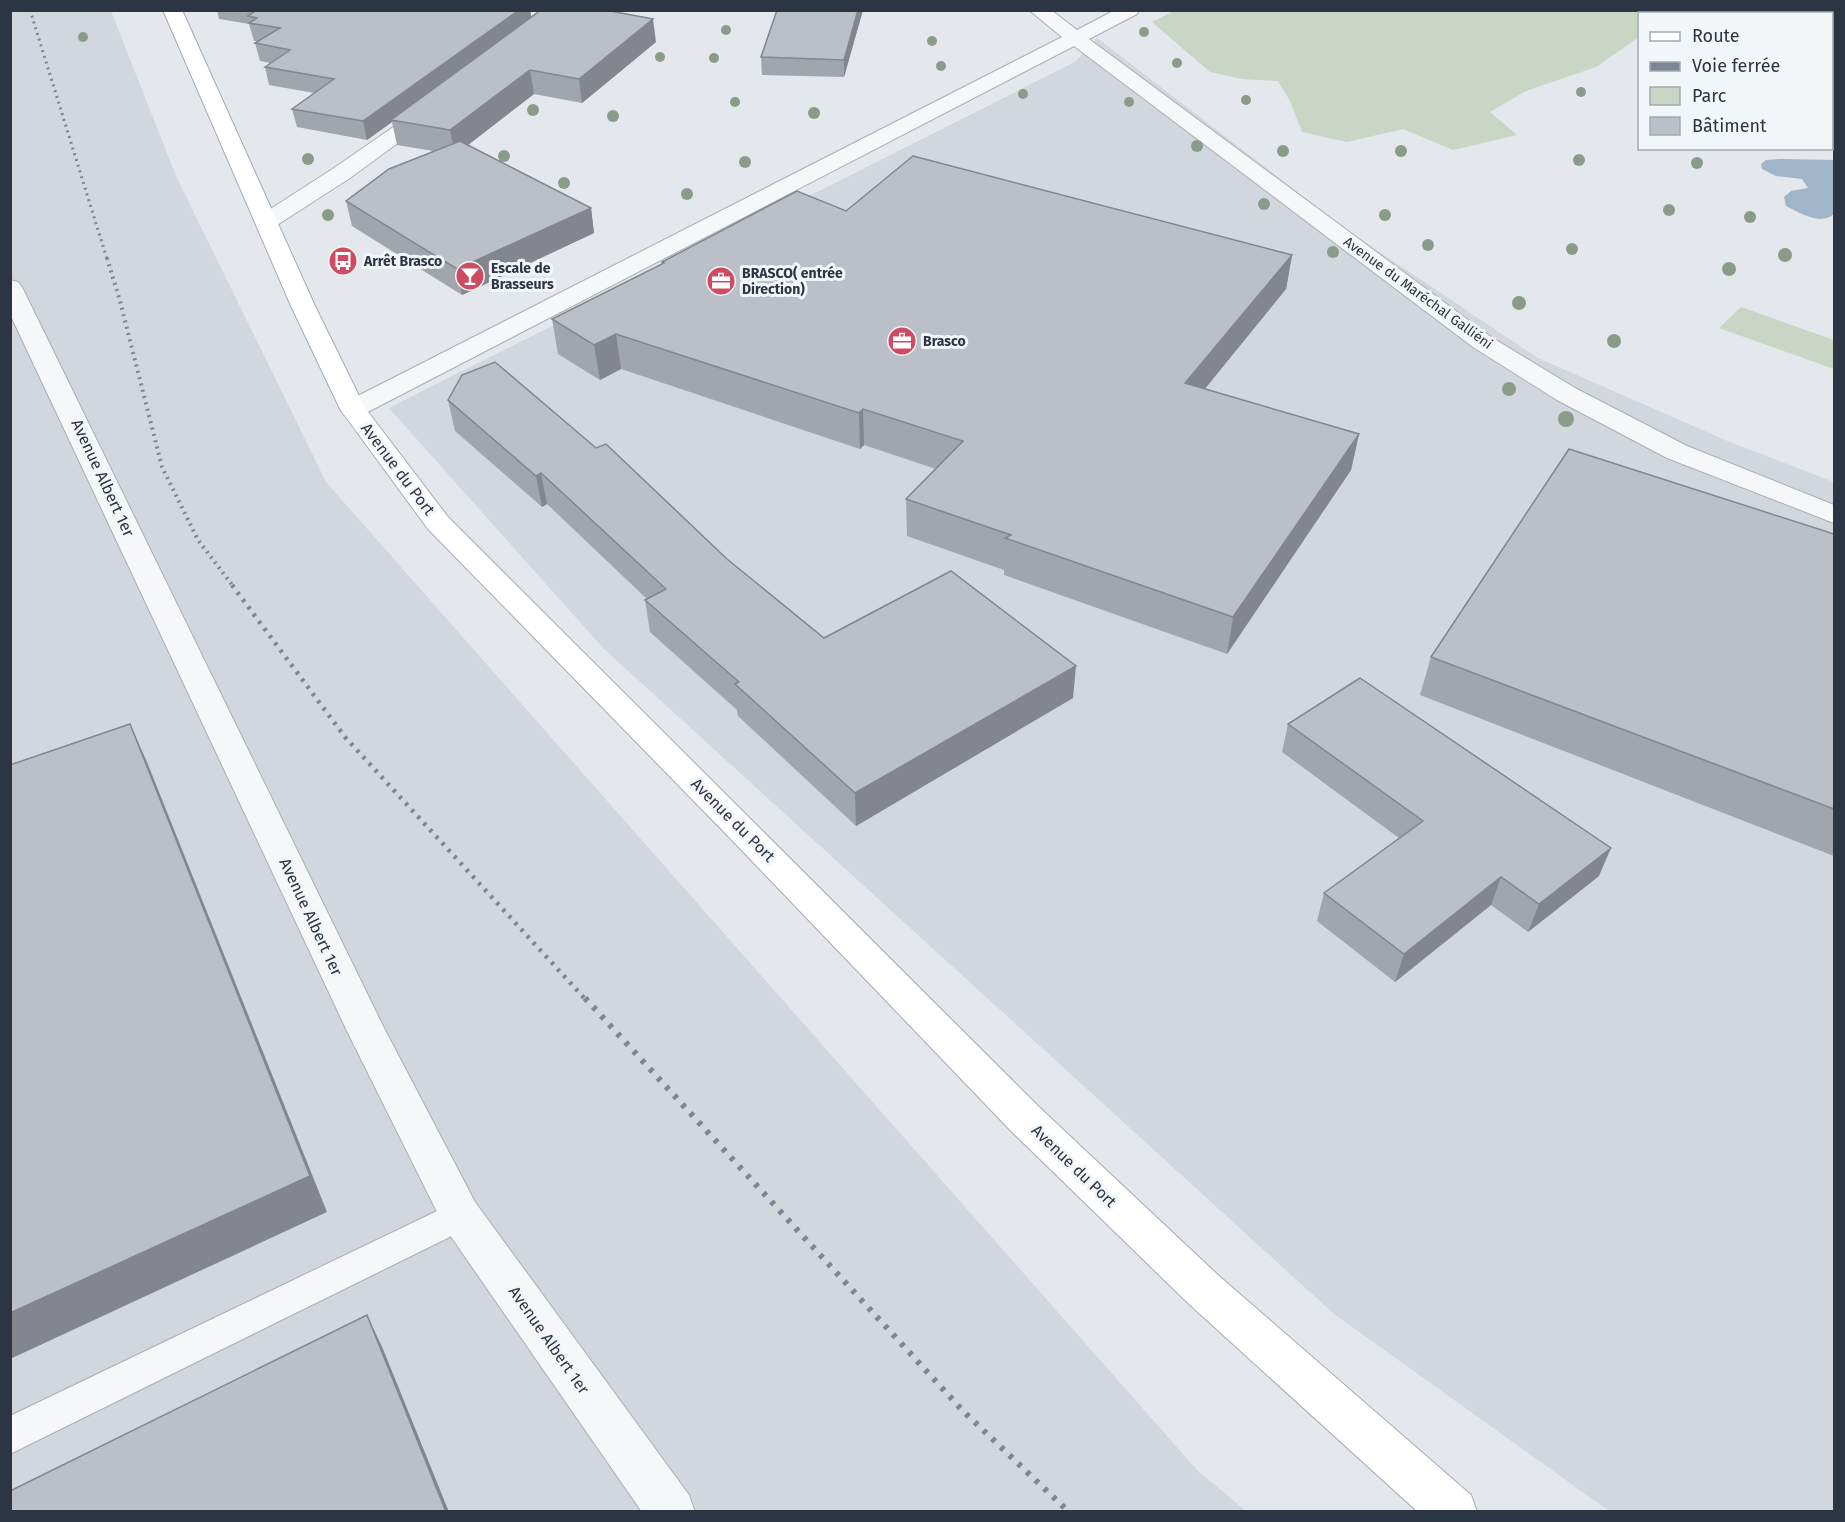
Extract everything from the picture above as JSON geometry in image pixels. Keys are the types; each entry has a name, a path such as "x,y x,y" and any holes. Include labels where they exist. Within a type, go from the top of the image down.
{"main road":[{"name":"Avenue du Port","path":"172,10 303,306 353,409 438,523 504,592 739,826 1024,1119 1204,1290 1454,1512"}],"street":[{"name":"Avenue du Maréchal Galliéni","path":"1038,10 1482,342 1566,394 1677,452 1834,515"},
{"path":"353,409 1130,10"},
{"path":"266,222 342,173 449,97"},
{"name":"Avenue Albert 1er","path":"10,287 366,1031 460,1215 672,1512"}],"lane":[{"path":"10,1436 460,1215"}],"shaded area":[{"path":"10,11 111,11 176,176 326,482 1197,1470 1246,1511 11,1511"},
{"path":"1097,38 1348,231 1538,358 1732,443 1834,482 1834,1511 1609,1511 1334,1314 604,649 389,408 1075,62"}],"green space":[{"path":"1176,10 1657,10 1658,12 1638,12 1638,38 1596,67 1526,91 1490,112 1517,135 1453,150 1403,129 1347,142 1302,132 1290,101 1278,81 1242,79 1210,72 1152,22"},
{"path":"1741,307 1834,340 1834,369 1719,328"}],"water":[{"path":"1766,160 1834,160 1834,214 1823,219 1816,219 1786,206 1784,197 1791,191 1808,188 1802,179 1776,176 1762,169 1761,164"}],"building":[{"path":"257,10 519,10 363,121 292,109 334,79 265,67 290,50 255,43 280,28 249,23 257,18 248,16"},
{"path":"541,10 605,10 653,19 579,79 530,70 450,130 391,120"},
{"path":"777,10 858,10 844,60 761,57"},
{"path":"460,141 591,208 457,269 346,201 389,169"},
{"path":"913,156 1292,255 1185,383 1359,434 1233,617 1005,538 1011,535 906,499 963,441 863,409 859,413 616,334 594,345 552,319 664,263 662,262 797,191 846,211"},
{"path":"495,362 596,448 606,444 727,559 824,638 951,571 1076,666 855,793 735,684 739,682 645,600 666,589 541,473 536,476 448,400 462,375"},
{"path":"1569,449 1834,534 1834,809 1431,657"},
{"path":"1360,678 1611,848 1539,904 1501,877 1404,954 1324,893 1423,821 1288,724"},
{"path":"130,724 310,1176 10,1313 10,765"},
{"path":"367,1315 446,1512 10,1512 10,1491"}],"railway":[{"path":"30,10 107,259"},
{"path":"107,258 162,467 198,540 233,586"},
{"path":"232,585 345,737 586,1000"},
{"path":"585,998 963,1411 1069,1512"}],"place":[{"name":"Arrêt Brasco","path":"343,261"},
{"name":"Escale de Brasseurs","path":"470,276"},
{"name":"BRASCO( entrée Direction)","path":"721,281"},
{"name":"Brasco","path":"902,341"}]}
